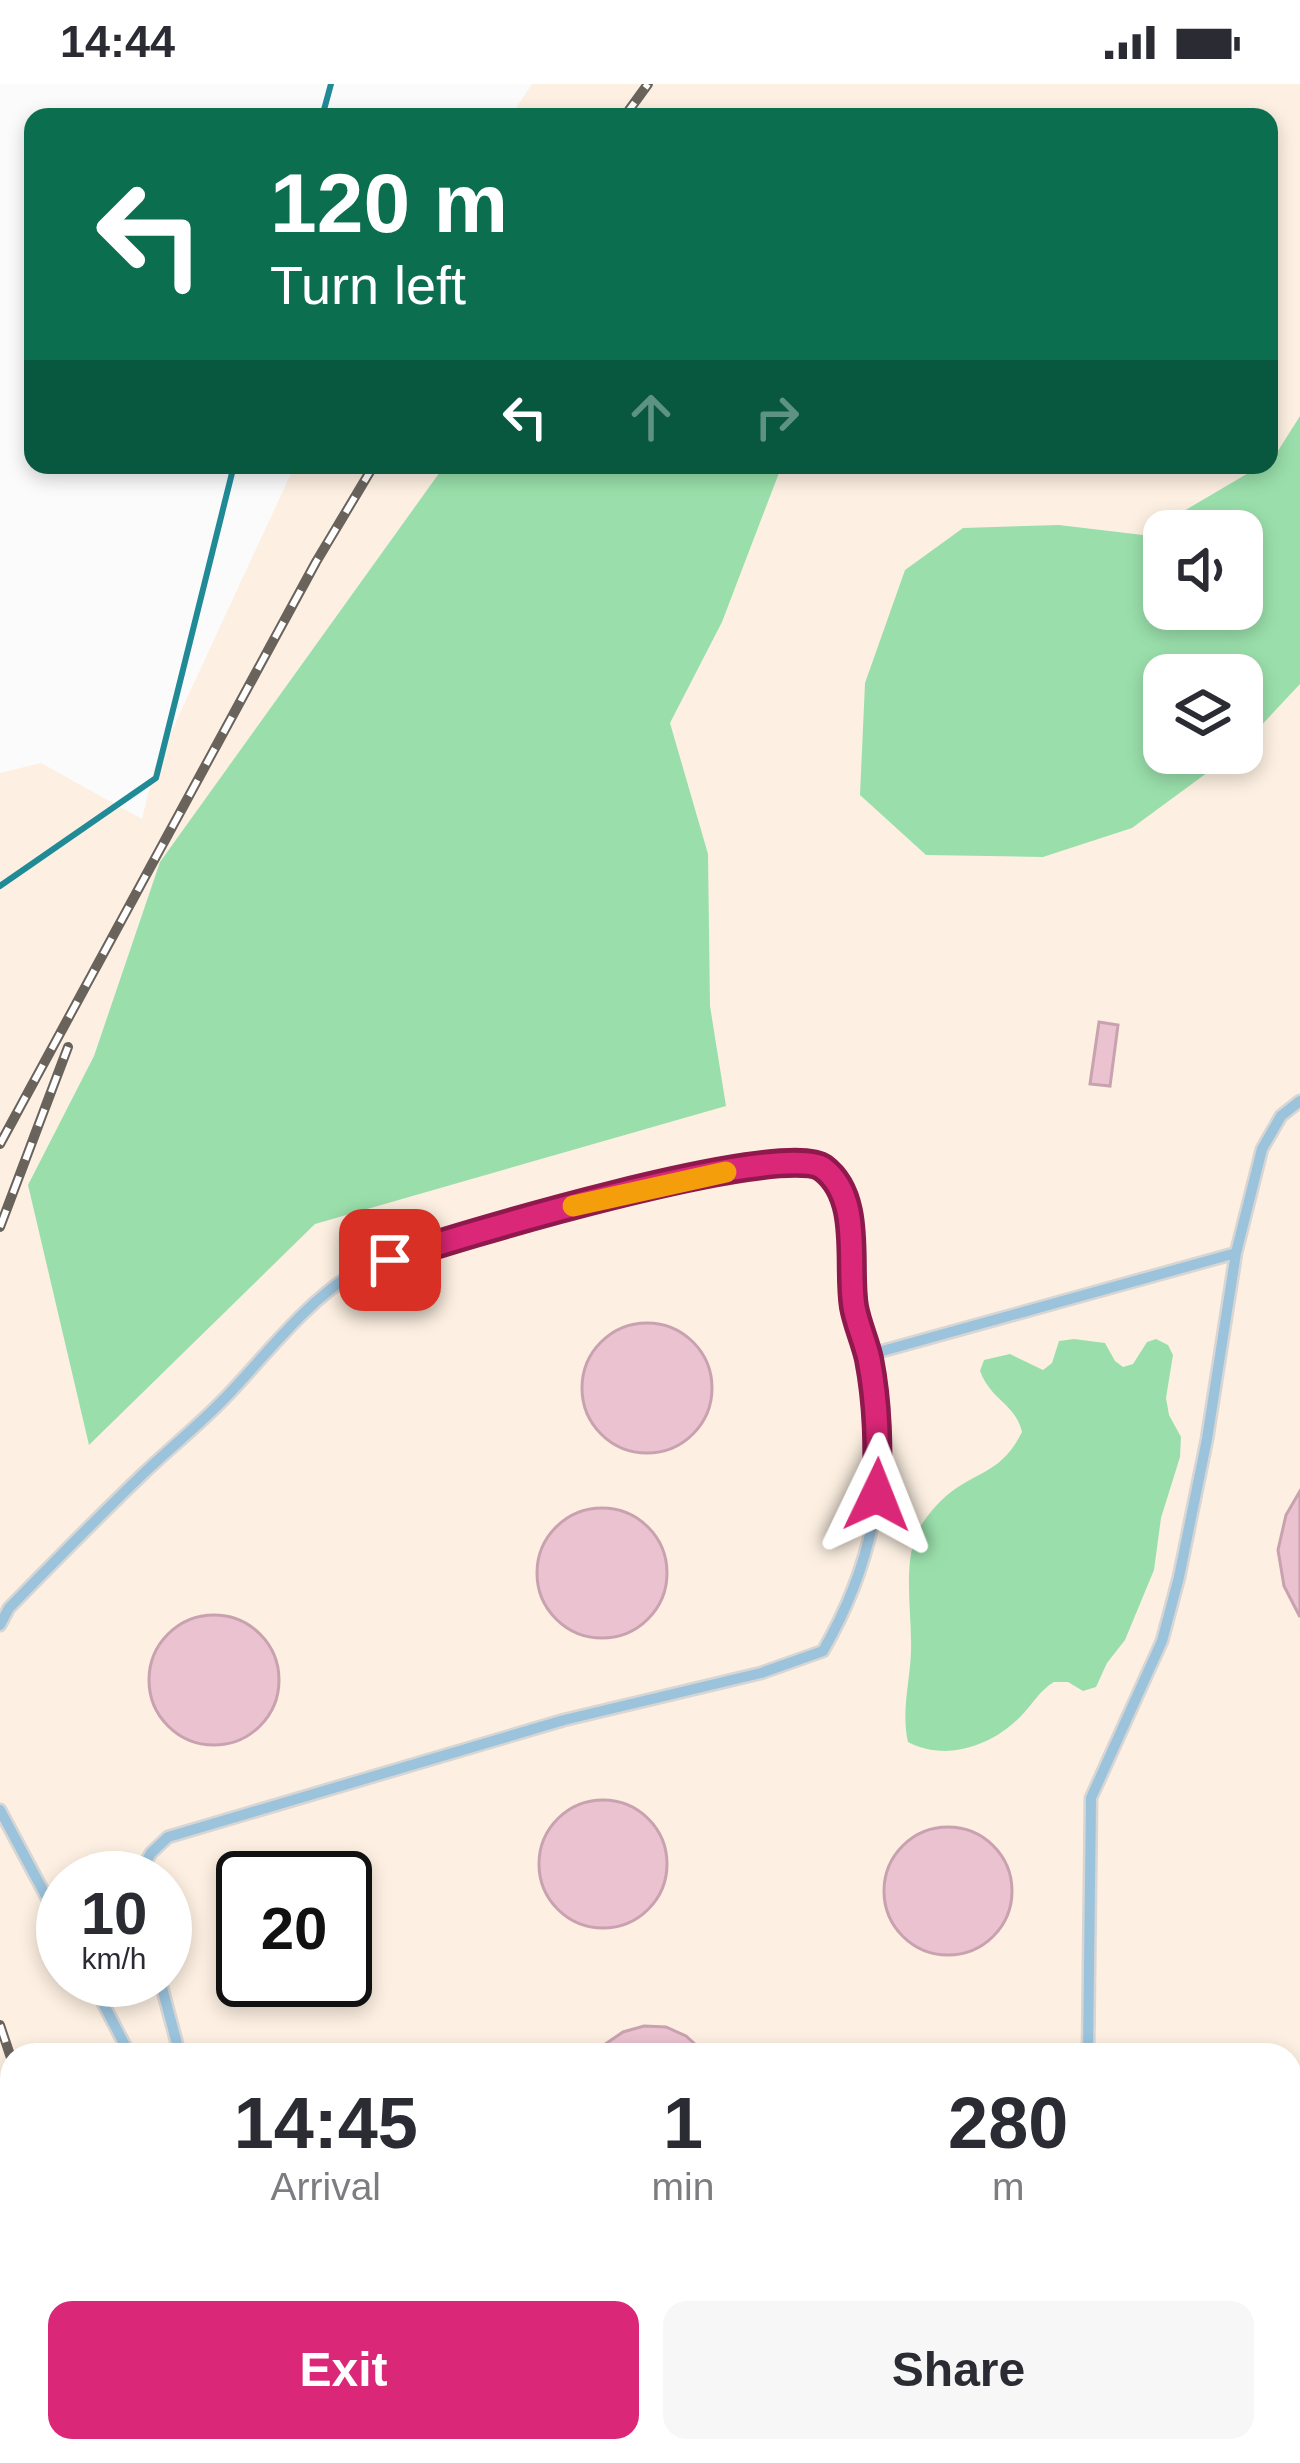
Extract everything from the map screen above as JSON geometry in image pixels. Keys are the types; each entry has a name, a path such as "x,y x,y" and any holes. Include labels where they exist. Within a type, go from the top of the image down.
{"lane":[{"path":"1088,2043 1091,1798 1162,1641 1207,1438 1236,1253 1262,1149 1281,1116 1300,1101"},
{"path":"0,1625 9,1607 147,1469 222,1402 284,1332 354,1273 461,1234 764,1164 801,1161 823,1168 843,1197 851,1234 854,1307 879,1418 877,1495 851,1603 823,1651 761,1673 564,1720 168,1837 152,1851"},
{"path":"868,1355 1236,1253"},
{"path":"0,1810 36,1877"},
{"path":"105,2007 124,2043"},
{"path":"167,2007 177,2043"}],"shaded area":[{"path":"532,84 1300,84 1300,2043 0,2043 0,773 41,763 142,819 154,769 291,474 1278,474 1278,108 516,108"}],"green space":[{"path":"1300,416 1300,684 1263,724 1263,654 1143,654 1143,774 1205,774 1132,828 1043,857 926,855 860,795 865,683 905,570 963,528 1059,525 1143,535 1143,630 1263,630 1263,510 1186,510 1247,474 1278,474 1278,451"},
{"path":"439,474 779,474 722,622 670,723 708,854 710,1006 726,1106 315,1224 89,1445 28,1185 94,1056 160,862"},
{"path":"1156,1339 1168,1345 1173,1355 1166,1398 1181,1437 1180,1457 1161,1518 1154,1570 1125,1640 1096,1687 1083,1691 1068,1682 1054,1682 1009,1727 983,1743 953,1750 923,1748 908,1742 905,1719 911,1651 909,1567 916,1535 941,1500 997,1464 1022,1432 985,1381 980,1371 984,1360 1010,1354 1043,1370 1052,1363 1059,1341 1105,1343 1123,1367 1133,1364 1147,1342"}],"building":[{"path":"1099,1022 1118,1025 1110,1086 1090,1084"},
{"path":"647,1323 672,1328 693,1342 707,1363 712,1388 707,1413 693,1434 672,1448 647,1453 622,1448 601,1434 587,1413 582,1388 587,1363 601,1342 622,1328"},
{"path":"1300,1491 1300,1617 1284,1586 1278,1550 1286,1515"},
{"path":"602,1508 627,1513 648,1527 662,1548 667,1573 662,1598 648,1619 627,1633 602,1638 577,1633 556,1619 542,1598 537,1573 542,1548 556,1527 577,1513"},
{"path":"214,1615 239,1620 260,1634 274,1655 279,1680 274,1705 260,1726 239,1740 214,1745 189,1740 168,1726 154,1705 149,1680 154,1655 168,1634 189,1620"},
{"path":"603,1800 628,1805 649,1818 662,1839 667,1864 662,1889 649,1910 628,1923 603,1928 578,1923 557,1910 544,1889 539,1864 544,1839 557,1818 578,1805"},
{"path":"948,1827 973,1832 993,1846 1007,1866 1012,1891 1007,1916 993,1936 973,1950 948,1955 923,1950 903,1936 889,1916 884,1891 889,1866 903,1846 923,1832"},
{"path":"666,2027 694,2043 607,2043 623,2032"}],"waterway":[{"path":"324,108 331,84"},
{"path":"0,886 156,778 232,474"}],"railway":[{"path":"631,108 648,84"},
{"path":"0,1144 316,562 369,474"},
{"path":"0,1227 68,1047"},
{"path":"0,2025 6,2043"}],"slow traffic":[{"path":"573,1206 726,1172"}],"route":[{"path":"390,1260 461,1234 680,1180 764,1164 801,1161 823,1168 843,1197 851,1234 854,1307 879,1418 877,1495"}]}
